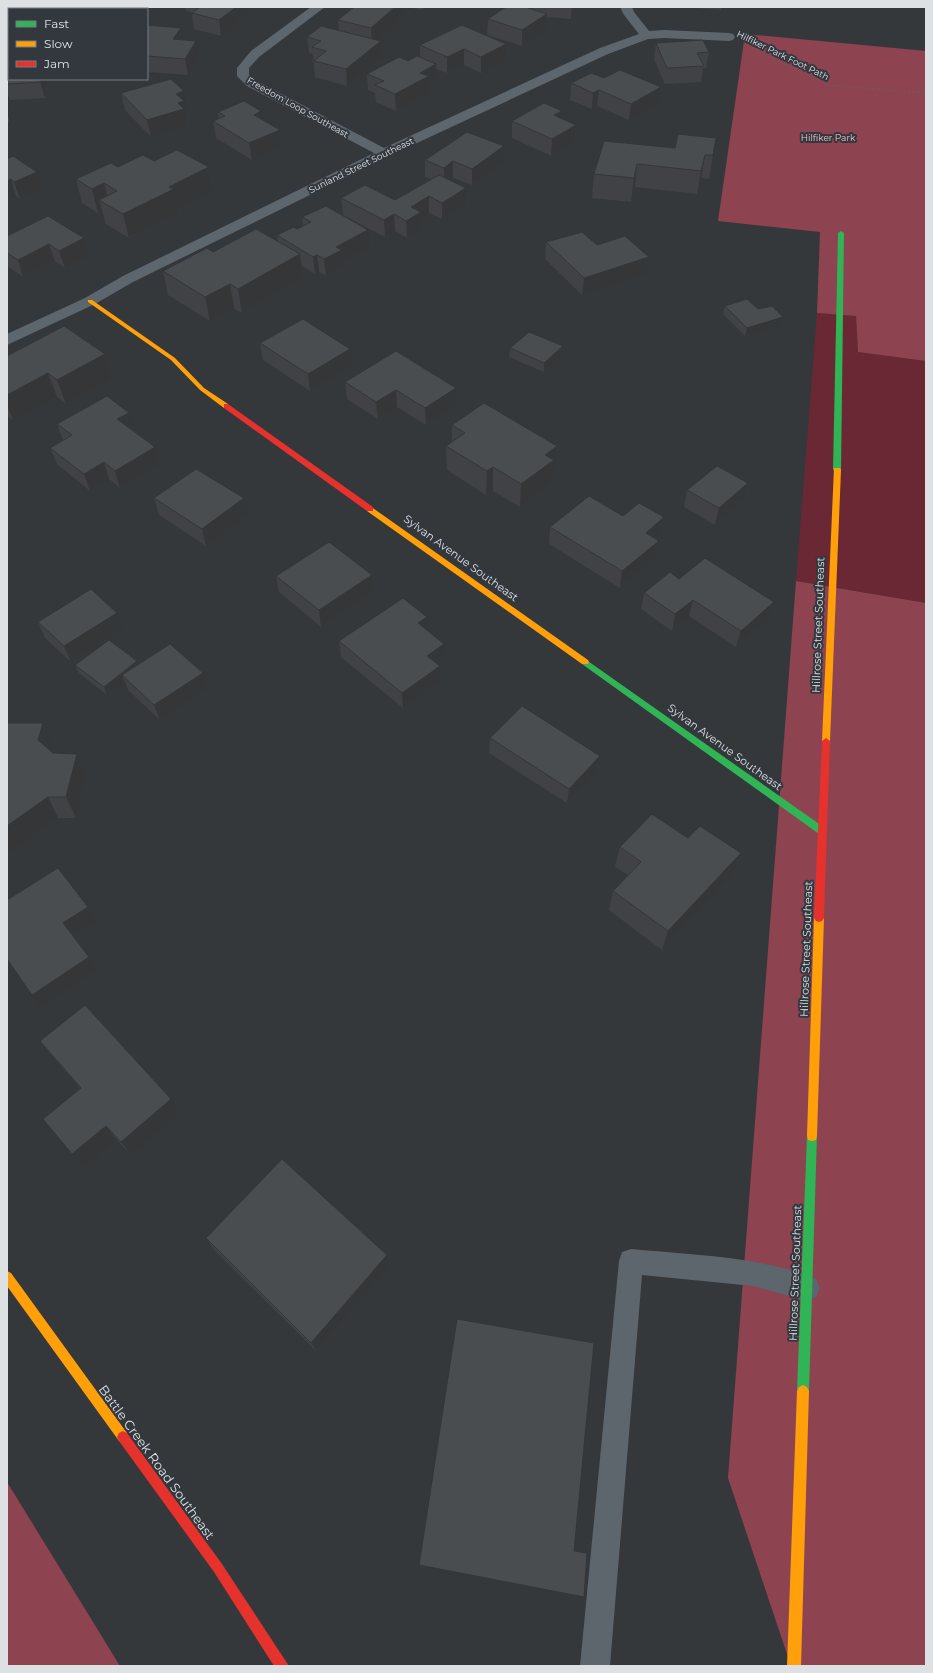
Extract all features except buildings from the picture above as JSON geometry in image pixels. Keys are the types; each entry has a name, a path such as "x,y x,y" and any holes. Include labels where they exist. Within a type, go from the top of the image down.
{"street":[{"name":"Freedom Loop Southeast","path":"319,7 255,54 243,68 243,76 251,83 384,153"},
{"path":"626,7 628,13 646,35"},
{"name":"Sunland Street Southeast","path":"7,340 90,301 134,276 384,153 604,51 646,35 665,34 729,37"},
{"name":"Hillrose Street Southeast","path":"794,1666 822,831 839,415 841,233"},
{"name":"Sylvan Avenue Southeast","path":"90,301 173,359 202,389 822,831"},
{"name":"Battle Creek Road Southeast","path":"7,1277 218,1568 282,1666"}],"lane":[{"path":"595,1666 631,1261 753,1274 807,1288"}],"path":[{"name":"Hilfiker Park Foot Path","path":"729,37 827,85 926,93"}],"shaded area":[{"path":"817,313 856,316 858,352 926,361 926,603 796,581"}],"green space":[{"name":"Hilfiker Park","path":"745,34 926,51 926,361 858,352 856,316 817,313 820,232 718,221"},
{"path":"796,581 926,603 926,1666 791,1666 728,1478"},
{"path":"7,1482 120,1666 7,1666"}],"traffic: fast":[{"path":"837,470 841,233"},
{"path":"585,662 822,831"},
{"path":"803,1391 812,1136"}],"traffic: slow":[{"path":"90,301 173,359 202,389 226,406"},
{"path":"826,741 837,470"},
{"path":"370,509 585,662"},
{"path":"812,1136 819,918"},
{"path":"7,1277 123,1437"},
{"path":"794,1666 803,1391"}],"traffic: jam":[{"path":"226,406 370,509"},
{"path":"819,918 826,741"},
{"path":"123,1437 218,1568 282,1666"}]}
